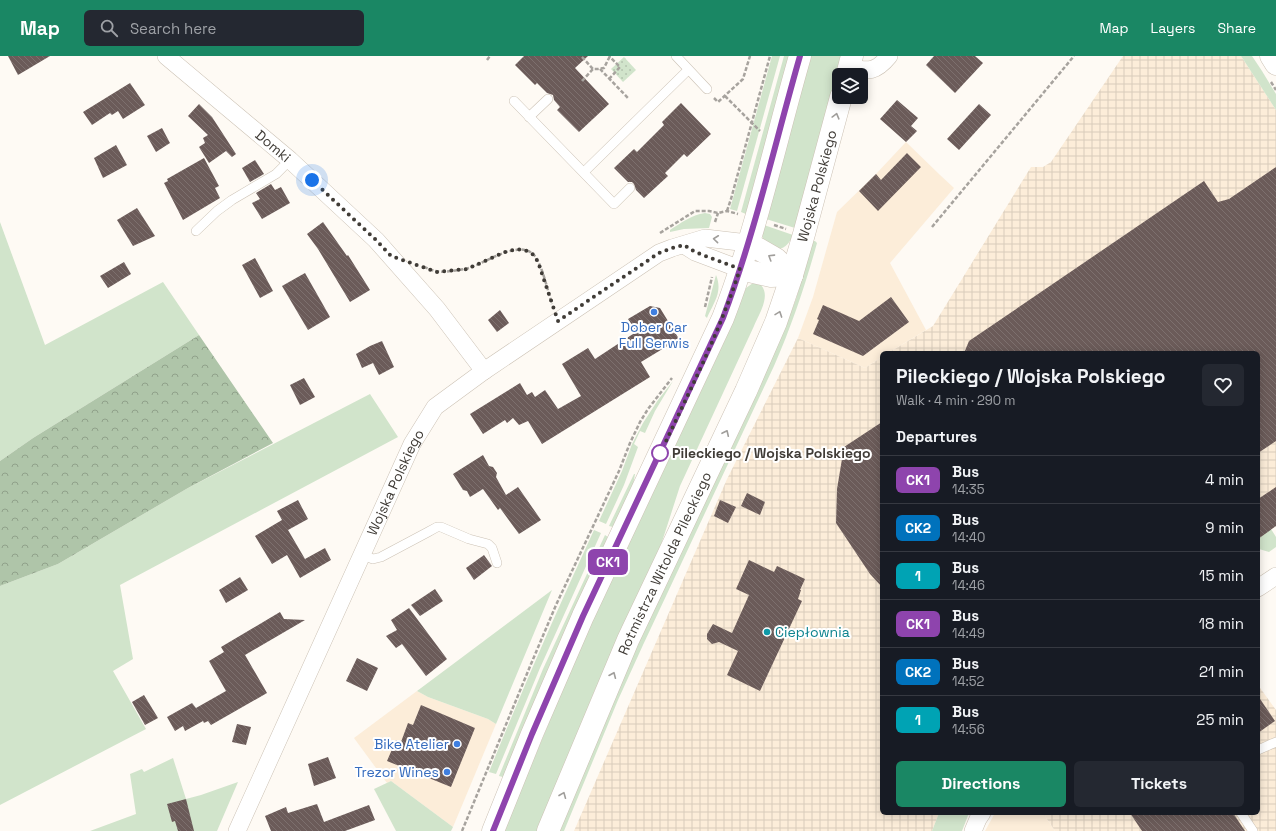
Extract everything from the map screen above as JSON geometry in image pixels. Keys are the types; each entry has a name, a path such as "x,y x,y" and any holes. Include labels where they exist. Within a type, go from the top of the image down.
{"main road":[{"path":"493,831 532,734 583,616 715,337 731,296 748,243 800,56"},
{"path":"1271,56 1276,64"},
{"name":"Wojska Polskiego","path":"748,243 776,259 792,275 839,104"},
{"path":"740,269 771,276 792,275"},
{"name":"Rotmistrza Witolda Pileckiego","path":"548,831 628,640 770,338 792,275"}],"street":[{"name":"Domki","path":"166,56 290,160 376,240 438,309 484,371"},
{"path":"849,66 869,71 882,64 889,56"},
{"name":"Wojska Polskiego","path":"237,831 412,444 435,407 484,371 659,253 705,238 748,243"},
{"path":"684,245 695,252 740,269"},
{"path":"1260,587 1276,576"},
{"path":"973,831 981,815"}],"lane":[{"path":"676,56 706,89"},
{"path":"584,172 688,70"},
{"path":"529,117 548,99"},
{"path":"514,101 614,204 630,188"},
{"path":"196,231 217,211 232,200 276,174 290,160"},
{"path":"362,555 374,559 381,557 428,532 441,527 469,539 488,544 492,548 496,563"},
{"path":"1260,749 1276,742"},
{"path":"1242,815 1253,831"}],"path":[{"path":"487,60 490,56"},
{"path":"582,57 593,69 600,69 604,68 610,56 620,68 609,78"},
{"path":"718,102 743,79 750,56"},
{"path":"737,219 738,214 727,211 732,199 770,56"},
{"path":"932,227 1074,56"},
{"path":"582,81 593,69"},
{"path":"600,69 628,98"},
{"path":"725,96 761,133"},
{"path":"770,224 789,230"},
{"path":"391,256 437,272 467,269 505,252 517,249 527,251 534,255 538,262 558,321"},
{"path":"703,314 712,277 710,275"},
{"path":"462,831 533,658 556,605 619,472 630,443 648,409 674,376"}],"shaded area":[{"path":"1123,56 1241,56 1276,110 1276,526 1260,538 1260,351 891,351 933,326 1031,167 1043,167 1051,162"},
{"path":"906,142 954,188 890,263 926,330 891,351 880,351 880,358 865,368 798,338 813,297 837,212"},
{"path":"798,338 865,368 880,358 880,815 938,815 932,831 574,831 727,479"},
{"path":"1260,688 1276,710 1276,831 1055,831 1044,815 1260,815"},
{"path":"417,691 428,697 488,719 496,724 453,827 391,781 387,783 354,738"},
{"path":"994,815 1044,815 1055,831 985,831"}],"green space":[{"path":"772,56 780,56 737,211 730,209"},
{"path":"784,56 789,56 746,214 741,212"},
{"path":"811,56 842,56 839,68 832,68 832,93 795,228 766,219"},
{"path":"1241,56 1252,56 1262,71 1276,94 1276,110"},
{"path":"624,57 636,70 623,82 611,69"},
{"path":"705,213 710,214 712,217 709,228 684,229 670,232 670,230 686,220"},
{"path":"0,222 45,345 163,282 199,335 33,438 0,461"},
{"path":"764,225 793,235 791,240 783,247 778,249 763,239 762,235"},
{"path":"813,241 817,243 808,275 781,351 618,700 564,831 559,831 638,643 785,328 796,299"},
{"path":"716,275 719,287 717,297 707,318 705,316"},
{"path":"753,283 761,285 764,289 765,294 761,311 680,486 659,551 595,690 537,831 504,831 592,622 724,342 746,288"},
{"path":"199,335 273,443 188,488 58,564 0,586 0,461 33,438"},
{"path":"673,381 655,411 645,433 640,431 634,444 638,447 624,485 606,524 599,521 622,471 632,444 643,423"},
{"path":"370,394 398,437 120,585 133,659 113,671 146,729 0,805 0,586 58,564 188,488"},
{"path":"634,474 633,486 613,527 609,526"},
{"path":"1271,529 1276,537 1276,547 1269,552 1260,549 1260,537"},
{"path":"594,530 601,533 540,668 496,774 489,772 540,650"},
{"path":"605,535 608,537 503,777 499,776 543,669"},
{"path":"552,590 496,724 488,719 428,697 417,691"},
{"path":"173,758 186,799 238,782 217,831 90,831 136,814 130,774 142,769 144,772"},
{"path":"391,781 453,827 451,831 396,831 374,789"},
{"path":"938,815 968,815 962,831 932,831"}],"building":[{"path":"8,56 50,56 18,75"},
{"path":"524,56 588,56 575,68 609,104 579,132 557,110 560,107 554,100 553,95 547,93 537,83 535,85 515,65"},
{"path":"934,56 975,56 983,63 955,93 926,65"},
{"path":"130,83 145,105 123,119 118,111 112,115 110,113 92,125 83,112"},
{"path":"897,100 918,118 911,126 917,131 906,142 880,119"},
{"path":"681,103 711,134 687,157 684,154 665,173 668,176 644,198 636,190 632,182 628,182 614,168 634,149 637,152 664,125 662,122"},
{"path":"199,104 212,117 236,154 232,157 226,151 209,163 199,147 205,143 203,138 208,135 188,116"},
{"path":"979,104 991,115 959,150 947,139"},
{"path":"162,128 170,143 156,152 147,136"},
{"path":"116,145 127,165 103,178 94,158"},
{"path":"907,153 921,167 878,211 859,191 876,174 881,180"},
{"path":"204,158 219,186 215,188 220,198 183,220 164,183 168,181 167,179"},
{"path":"255,160 264,174 250,182 242,168"},
{"path":"1276,167 1276,441 1260,452 1260,351 965,351 969,341 1204,181 1218,202 1229,199"},
{"path":"271,184 275,190 281,187 290,203 262,219 252,203 260,199 256,193"},
{"path":"137,208 155,236 133,246 117,220"},
{"path":"323,222 347,256 348,255 370,290 350,302 318,249 307,234"},
{"path":"255,258 273,291 260,298 242,265"},
{"path":"124,262 131,274 108,288 100,276"},
{"path":"305,273 330,317 308,330 282,286"},
{"path":"891,297 909,322 863,356 813,334 823,305 859,321"},
{"path":"650,306 660,308 679,339 641,362 650,377 542,444 528,421 519,425 513,418 507,423 505,420 483,434 470,414 520,383 527,395 532,392 535,397 545,390 558,409 581,396 562,364 588,348 595,359 636,332 628,319"},
{"path":"500,310 509,323 497,332 488,320"},
{"path":"382,341 394,367 379,375 373,363 362,368 356,354"},
{"path":"304,378 315,397 300,405 290,385"},
{"path":"880,423 880,585 870,574 836,523 837,489 844,447"},
{"path":"483,455 489,466 493,467 497,473 496,477 506,495 518,487 541,520 519,534 500,508 498,510 483,489 470,497 467,491 463,490 453,474"},
{"path":"1276,487 1276,526 1260,538 1260,498"},
{"path":"747,493 765,502 760,515 741,506"},
{"path":"298,500 308,519 288,530 305,559 325,548 331,560 300,578 287,555 272,564 255,536 282,520 277,511"},
{"path":"720,500 736,507 728,523 714,516"},
{"path":"484,555 492,566 474,580 466,568"},
{"name":"Ciepłownia","path":"749,560 774,572 777,566 805,579 798,599 802,601 760,691 727,675 738,651 719,642 712,644 707,639 707,634 713,624 732,633 749,595 736,589"},
{"path":"240,577 248,590 226,603 219,590"},
{"path":"435,589 443,601 420,616 411,605"},
{"path":"409,608 447,659 426,676 402,644 396,648 386,636 397,630 391,620"},
{"path":"280,612 284,619 305,620 245,655 267,693 211,725 208,721 204,723 203,721 185,731 183,726 175,731 167,717 192,703 196,708 226,691 209,661 224,652 221,647"},
{"path":"357,658 378,668 367,691 346,681"},
{"path":"144,695 158,718 145,725 132,702"},
{"path":"1260,699 1275,721 1260,732"},
{"path":"421,705 475,728 451,787 387,761 396,740 401,742 408,723 413,725"},
{"path":"237,724 251,727 246,745 232,742"},
{"path":"328,757 336,778 314,786 308,764"},
{"path":"186,799 194,831 178,831 175,821 172,822 167,804"},
{"path":"317,804 324,822 369,805 375,820 345,831 271,831 265,816 286,807 288,813"},
{"path":"1131,815 1234,815 1245,831 1142,831"}],"bus line":[{"name":"CK1","path":"493,831 532,734 583,616 723,318 755,219 800,56"}],"place":[{"name":"Dober Car Full Serwis","path":"654,312"},
{"name":"Pileckiego / Wojska Polskiego","path":"660,453"},
{"name":"Ciepłownia","path":"767,632"},
{"name":"Bike Atelier","path":"457,744"},
{"name":"Trezor Wines","path":"447,772"}],"route":[{"path":"312,180 391,256 437,272 467,269 505,252 517,249 527,251 534,255 538,262 558,321 659,253 672,248 684,245 695,252 740,269 715,337 659,456 660,453"}]}
